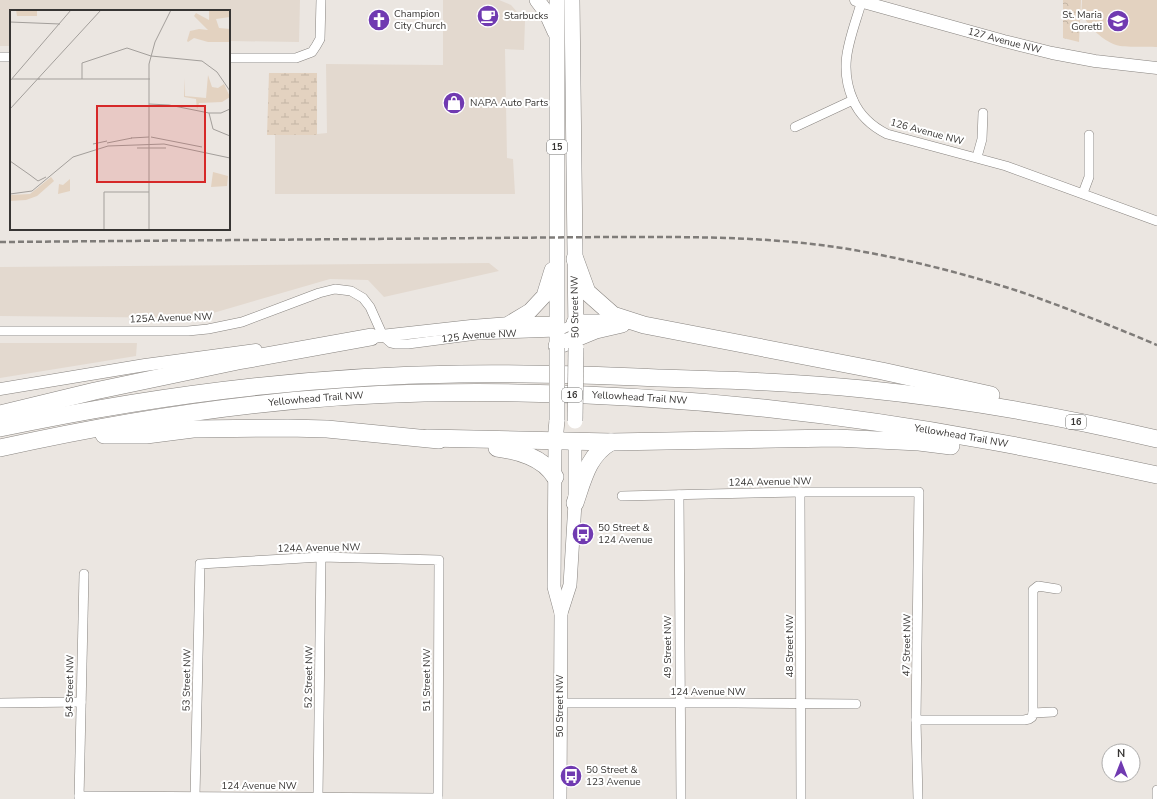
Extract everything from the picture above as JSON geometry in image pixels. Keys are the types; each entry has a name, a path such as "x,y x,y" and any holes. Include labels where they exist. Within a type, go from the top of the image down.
{"highway":[{"path":"575,260 587,292 613,315 644,325 882,370 1016,401 1126,432"},
{"path":"557,337 576,336 622,324 644,325"},
{"path":"0,414 95,391 238,361 377,337"},
{"name":"Yellowhead Trail NW","path":"0,428 68,413 121,404 226,390 378,377 466,374 709,379 860,389 977,404 1157,439"},
{"name":"Yellowhead Trail NW","path":"0,448 57,435 124,423 232,407 303,400 424,393 595,395 716,404 849,418 991,441 1157,476"},
{"path":"57,435 146,435 193,429 327,429 427,438 492,447 526,455 543,463 555,477"},
{"path":"427,438 555,442 716,441 781,438 873,439 919,442 1042,458 1086,460"},
{"path":"575,504 585,472 592,459 603,446 611,442"}],"main road":[{"path":"537,0 546,12 557,38"},
{"name":"50 Street NW","path":"557,0 557,420 555,442 554,587 561,613 560,799"},
{"name":"50 Street NW","path":"561,613 570,585 575,504 576,336 572,0"},
{"path":"510,323 530,311 544,296 557,256"},
{"path":"557,337 576,336"}],"street":[{"path":"230,58 296,58 314,50 320,35 321,0"},
{"path":"795,127 853,100 846,82 845,67 860,1"},
{"name":"127 Avenue NW","path":"860,1 1004,42 1052,53 1157,68"},
{"name":"126 Avenue NW","path":"853,100 863,118 874,127 887,134 1021,170 1157,221"},
{"path":"977,157 982,139 982,113"},
{"path":"1083,193 1089,177 1089,135"},
{"name":"125A Avenue NW","path":"0,330 208,329 242,322 319,293 335,289 351,291 363,298 370,307 377,337"},
{"name":"125 Avenue NW","path":"377,337 510,323 557,337"},
{"name":"125 Avenue NW","path":"377,337 391,343 400,344 477,335 557,337"},
{"path":"0,389 145,365 279,347 377,337"},
{"name":"124A Avenue NW","path":"622,496 800,492 919,492"},
{"name":"48 Street NW","path":"800,492 801,799"},
{"name":"47 Street NW","path":"918,799 916,720 919,492"},
{"name":"49 Street NW","path":"679,495 679,703 681,799"},
{"name":"124A Avenue NW","path":"200,564 321,557 439,560"},
{"name":"52 Street NW","path":"318,798 321,557"},
{"name":"51 Street NW","path":"438,798 439,560"},
{"name":"53 Street NW","path":"196,797 200,564"},
{"name":"54 Street NW","path":"79,797 84,574"},
{"path":"916,720 1024,720 1032,717 1033,590 1038,586 1057,589"},
{"path":"0,703 81,702"},
{"name":"124 Avenue NW","path":"560,703 856,704"},
{"path":"1033,713 1052,712"},
{"path":"1157,790 1157,799"},
{"name":"124 Avenue NW","path":"79,797 438,798"}],"shaded area":[{"path":"0,0 300,0 299,42 230,41 230,10 10,10 10,46 0,46"},
{"path":"443,0 499,0 511,5 525,21 524,50 505,49 507,158 513,159 515,194 275,194 275,135 316,135 327,133 326,64 443,65"},
{"path":"489,263 499,271 384,297 368,280 330,279 196,318 0,316 0,267"},
{"path":"0,343 137,343 136,356 0,378"}],"green space":[{"path":"1063,0 1081,0 1079,42 1063,38"},
{"name":"St. Maria Goretti","path":"1082,0 1157,0 1157,47 1120,46 1105,40 1091,28 1084,18 1082,13"},
{"path":"269,73 317,73 317,135 267,135"}],"railway":[{"path":"0,242 609,237 726,238 784,241 865,252 910,261 977,279 1055,304 1157,345"}],"place":[{"name":"Starbucks","path":"488,16"},
{"name":"Champion City Church","path":"379,20"},
{"name":"St. Maria Goretti","path":"1118,21"},
{"name":"NAPA Auto Parts","path":"454,103"},
{"name":"50 Street & 124 Avenue","path":"583,534"},
{"name":"50 Street & 123 Avenue","path":"571,776"}]}
